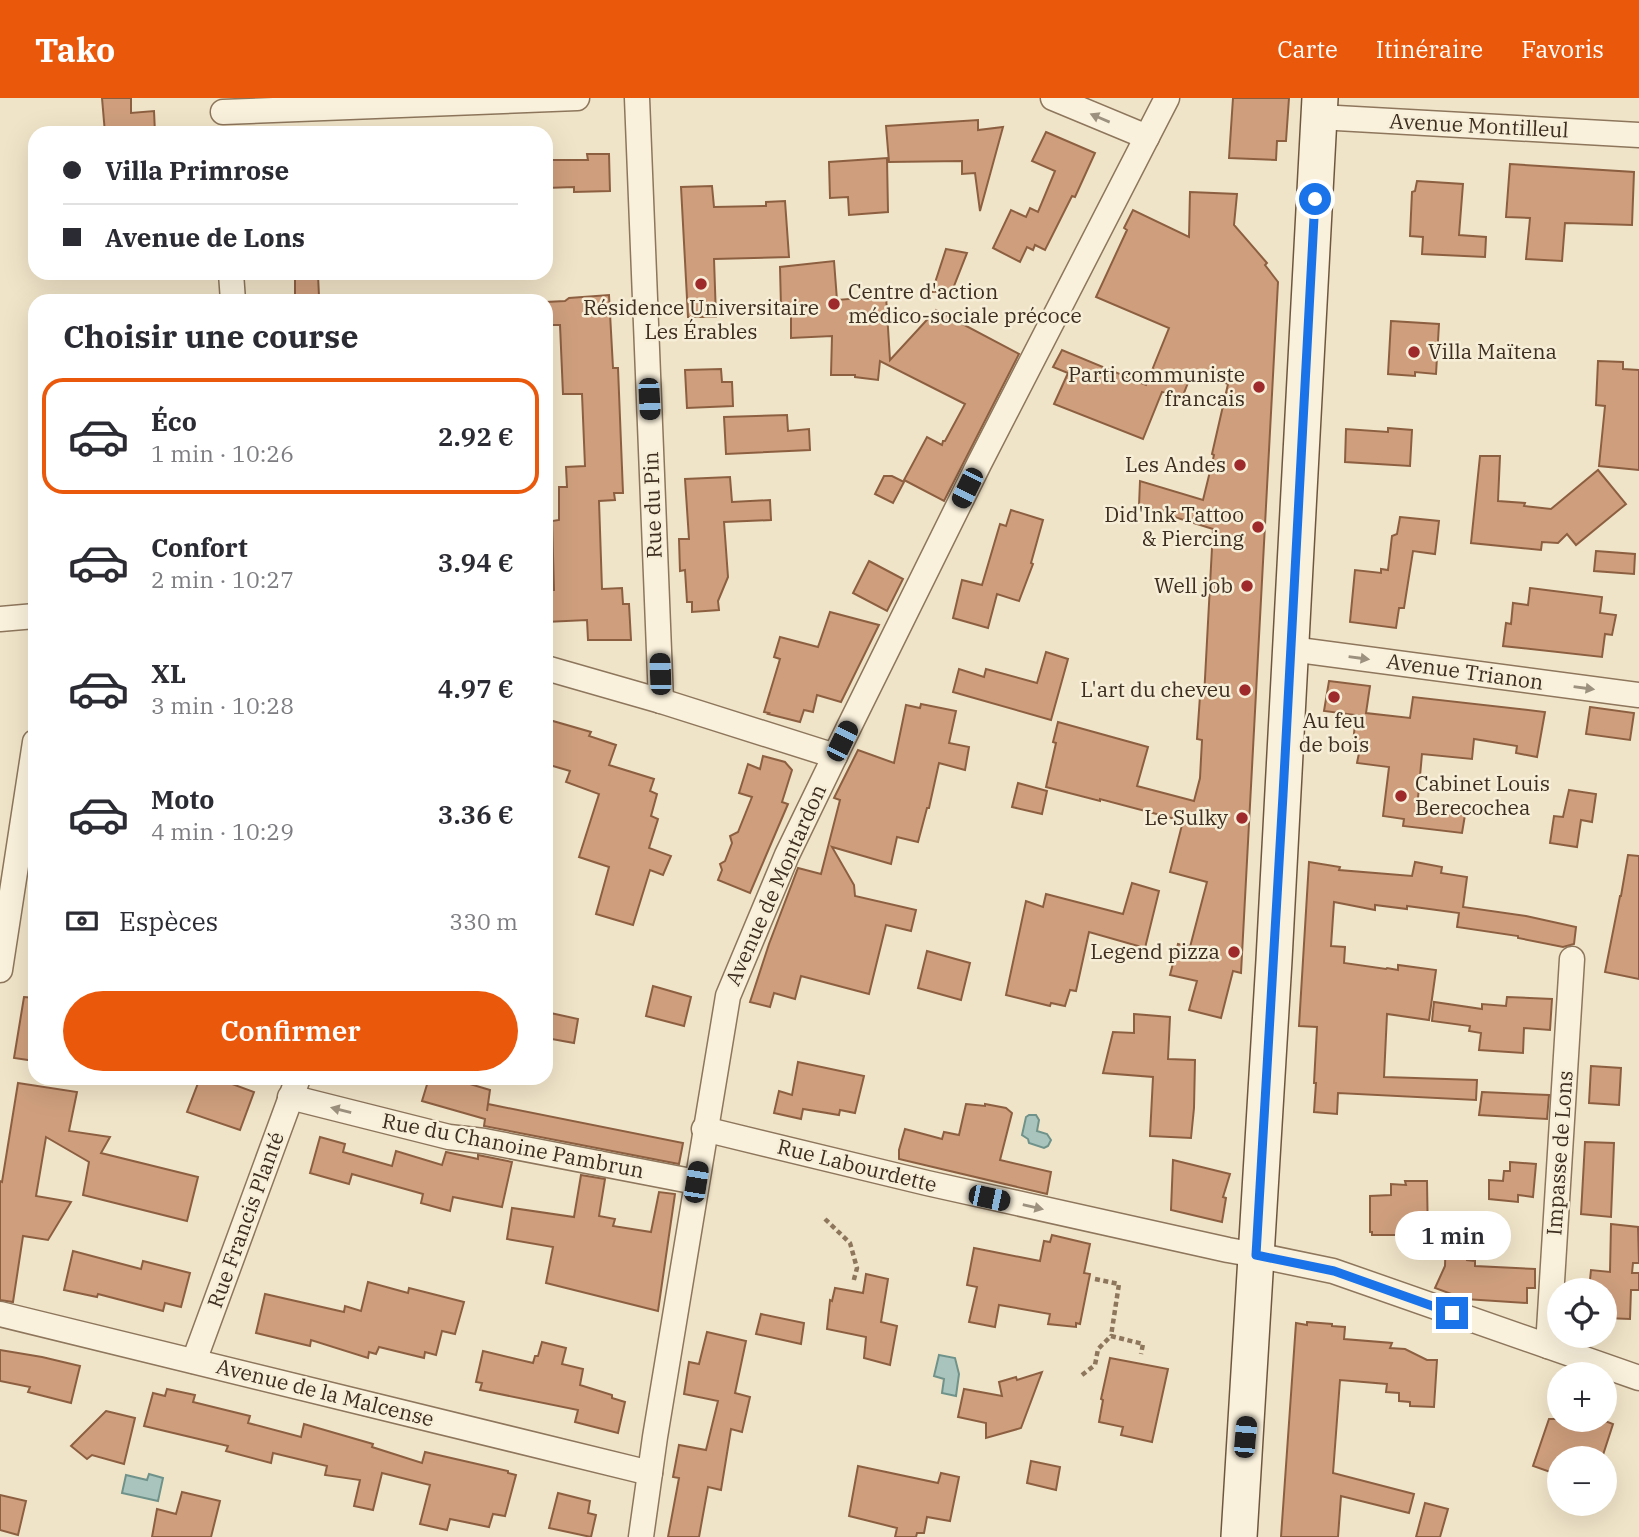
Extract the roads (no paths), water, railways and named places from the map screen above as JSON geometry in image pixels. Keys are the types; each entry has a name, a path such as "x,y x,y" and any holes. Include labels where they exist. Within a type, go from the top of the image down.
{"main road":[{"path":"1239,1537 1320,107"}],"street":[{"path":"224,114 577,98"},
{"name":"Rue du Pin","path":"638,98 661,701"},
{"path":"1053,98 1147,137"},
{"name":"Avenue de Montardon","path":"641,1537 704,1129 728,996 787,855 835,756 979,464 1167,98"},
{"name":"Avenue Montilleul","path":"1320,107 1639,135"},
{"path":"0,619 28,617"},
{"name":"Avenue Trianon","path":"1291,649 1639,695"},
{"path":"553,670 835,756"},
{"path":"0,970 28,788"},
{"name":"Impasse de Lons","path":"1552,1278 1572,959"},
{"name":"Rue du Chanoine Pambrun","path":"294,1088 449,1138 484,1141 696,1182"},
{"name":"Rue Francis Planté","path":"194,1361 294,1088"},
{"name":"Rue Labourdette","path":"704,1129 927,1184 1334,1271 1547,1346"},
{"name":"Avenue de la Malcense","path":"0,1314 650,1473"},
{"name":"Rue Labourdette","path":"1554,1348 1639,1378"}],"water":[{"path":"1036,1115 1039,1120 1037,1131 1047,1134 1051,1140 1048,1146 1044,1148 1029,1143 1022,1135 1026,1117"},
{"path":"939,1355 955,1358 959,1374 956,1396 942,1393 944,1379 934,1376"},
{"path":"149,1474 163,1478 158,1501 122,1493 126,1475 147,1480"}],"place":[{"name":"Résidence Universitaire Les Érables","path":"701,284"},
{"name":"Centre d'action médico-sociale précoce","path":"834,304"},
{"name":"Villa Maïtena","path":"1414,352"},
{"name":"Parti communiste francais","path":"1259,387"},
{"name":"Les Andes","path":"1240,465"},
{"name":"Did'Ink Tattoo & Piercing","path":"1258,527"},
{"name":"Well job","path":"1247,586"},
{"name":"L'art du cheveu","path":"1245,690"},
{"name":"Au feu de bois","path":"1334,697"},
{"name":"Cabinet Louis Berecochea","path":"1401,796"},
{"name":"Le Sulky","path":"1242,818"},
{"name":"Legend pizza","path":"1234,952"}]}
